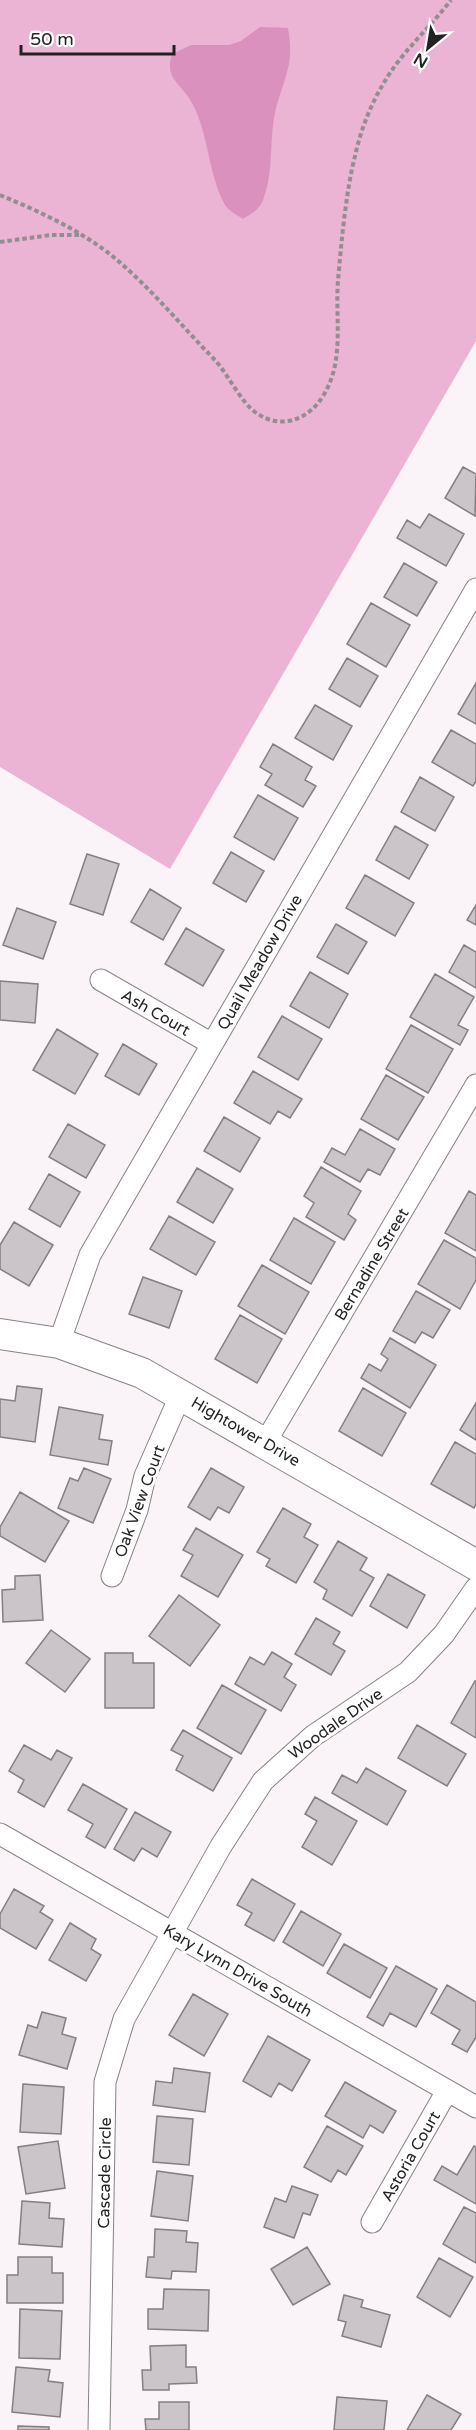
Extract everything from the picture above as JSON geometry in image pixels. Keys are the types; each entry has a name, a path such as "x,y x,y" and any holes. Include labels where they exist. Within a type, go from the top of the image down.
{"main road":[{"name":"Hightower Drive","path":"0,1334 59,1343 142,1373 476,1565"}],"street":[{"name":"Quail Meadow Drive","path":"59,1343 90,1255 476,589"},
{"name":"Ash Court","path":"101,980 212,1044"},
{"name":"Bernadine Street","path":"266,1443 476,1085"},
{"name":"Oak View Court","path":"112,1576 137,1510 145,1476 181,1394"},
{"name":"Woodale Drive","path":"172,1932 221,1846 263,1781 313,1736 408,1672 444,1634 476,1588"},
{"name":"Kary Lynn Drive South","path":"0,1834 476,2107"},
{"name":"Cascade Circle","path":"99,2430 105,2082 124,2019 172,1932"},
{"name":"Astoria Court","path":"372,2222 447,2091"}],"path":[{"path":"0,195 49,217 110,254 216,361 256,414 273,421 292,422 308,414 323,396 333,374 338,347 338,283 354,158 364,123 378,92 400,59 451,0"},
{"path":"0,242 51,235 80,235"}],"shaded area":[{"path":"0,0 476,0 476,341 170,869 0,767"},
{"path":"260,27 288,28 290,53 275,113 270,168 263,200 255,211 243,219 225,205 215,179 196,110 173,78 170,62 172,54 191,45 229,45 241,41"}],"building":[{"path":"463,467 476,474 475,516 445,498"},
{"path":"429,514 464,534 446,566 397,538 407,520 420,528"},
{"path":"404,563 437,582 417,616 384,597"},
{"path":"371,603 410,625 386,667 347,644"},
{"path":"347,658 378,676 360,707 329,689"},
{"path":"476,683 476,724 458,714"},
{"path":"315,705 352,726 333,760 295,738"},
{"path":"451,730 476,744 476,781 473,786 432,762"},
{"path":"273,744 312,767 305,780 316,786 303,807 265,785 272,774 260,767"},
{"path":"420,777 454,797 435,831 401,812"},
{"path":"258,795 298,818 274,860 234,837"},
{"path":"395,826 428,845 409,879 376,860"},
{"path":"231,852 264,871 246,902 213,883"},
{"path":"87,854 119,864 103,915 70,904"},
{"path":"365,875 414,903 395,936 346,908"},
{"path":"150,889 181,908 163,940 131,922"},
{"path":"476,905 476,925 467,920"},
{"path":"17,908 56,922 43,959 3,945"},
{"path":"336,924 367,942 348,974 317,957"},
{"path":"186,928 224,950 203,986 165,964"},
{"path":"464,945 476,952 476,988 449,972"},
{"path":"310,972 348,994 329,1028 290,1006"},
{"path":"435,974 474,997 458,1025 468,1030 460,1045 410,1017"},
{"path":"0,981 38,984 35,1023 0,1020"},
{"path":"282,1016 322,1039 298,1080 258,1057"},
{"path":"411,1025 453,1049 428,1093 386,1069"},
{"path":"57,1029 98,1054 75,1094 33,1070"},
{"path":"123,1044 157,1064 139,1095 105,1076"},
{"path":"253,1071 302,1099 290,1118 278,1111 270,1124 234,1103"},
{"path":"386,1075 424,1097 398,1140 361,1119"},
{"path":"224,1117 260,1138 240,1172 204,1151"},
{"path":"68,1124 105,1145 86,1178 49,1157"},
{"path":"360,1129 395,1149 380,1175 368,1169 360,1182 324,1162 332,1148 345,1155"},
{"path":"321,1167 361,1191 348,1214 356,1220 344,1240 306,1217 314,1203 304,1196"},
{"path":"197,1168 233,1189 213,1223 177,1202"},
{"path":"49,1174 80,1192 60,1227 29,1209"},
{"path":"469,1191 476,1195 476,1251 445,1233"},
{"path":"169,1216 215,1242 196,1275 150,1249"},
{"path":"294,1218 335,1242 311,1284 270,1260"},
{"path":"14,1222 53,1245 29,1286 0,1269 0,1245"},
{"path":"444,1240 476,1258 476,1280 460,1309 418,1284"},
{"path":"262,1265 309,1292 285,1334 238,1306"},
{"path":"143,1277 182,1291 169,1328 129,1314"},
{"path":"416,1291 450,1310 433,1338 422,1332 415,1343 393,1331"},
{"path":"240,1315 282,1339 257,1383 215,1359"},
{"path":"390,1338 436,1365 410,1408 361,1378 369,1364 381,1371 388,1359 381,1354"},
{"path":"17,1386 42,1389 35,1442 0,1437 0,1399 15,1401"},
{"path":"363,1388 406,1413 382,1456 339,1431"},
{"path":"476,1403 476,1440 460,1430"},
{"path":"59,1407 103,1415 99,1439 112,1441 108,1465 50,1455"},
{"path":"455,1442 476,1454 476,1504 474,1508 431,1484"},
{"path":"84,1468 111,1479 93,1523 58,1508 70,1478 78,1481"},
{"path":"211,1468 244,1487 229,1513 218,1507 210,1520 188,1507"},
{"path":"20,1492 69,1521 45,1562 0,1536 0,1527"},
{"path":"283,1508 311,1524 304,1537 318,1545 296,1583 266,1566 270,1559 257,1552"},
{"path":"196,1528 243,1555 218,1597 181,1576 193,1555 183,1550"},
{"path":"338,1541 367,1558 360,1570 374,1578 352,1616 323,1599 327,1590 314,1582"},
{"path":"388,1574 425,1595 407,1628 370,1606"},
{"path":"40,1575 43,1620 3,1622 2,1590 15,1589 15,1576"},
{"path":"179,1595 220,1625 190,1666 149,1636"},
{"path":"316,1618 340,1632 333,1644 345,1651 331,1675 295,1654"},
{"path":"51,1630 90,1659 65,1692 26,1663"},
{"path":"272,1652 292,1664 284,1677 296,1685 281,1711 235,1684 250,1657 264,1665"},
{"path":"105,1653 133,1653 133,1663 154,1663 154,1708 105,1708"},
{"path":"476,1681 476,1738 451,1723"},
{"path":"222,1685 266,1710 241,1754 197,1728"},
{"path":"417,1725 466,1754 447,1786 398,1758"},
{"path":"183,1730 232,1758 213,1791 176,1770 183,1756 171,1750"},
{"path":"24,1745 51,1760 57,1750 72,1758 44,1807 18,1792 24,1780 9,1771"},
{"path":"366,1768 406,1791 387,1825 332,1793 342,1775 357,1783"},
{"path":"83,1784 127,1809 105,1848 86,1837 93,1824 68,1810"},
{"path":"315,1797 357,1821 332,1865 302,1847 317,1821 305,1814"},
{"path":"135,1812 171,1832 157,1857 142,1848 134,1861 114,1849"},
{"path":"252,1879 295,1904 274,1941 245,1925 252,1913 237,1905"},
{"path":"14,1889 44,1906 40,1912 53,1920 36,1949 0,1928 0,1914"},
{"path":"301,1911 341,1934 323,1966 283,1942"},
{"path":"70,1923 96,1939 91,1949 101,1955 86,1981 49,1960"},
{"path":"344,1944 387,1968 370,1998 327,1973"},
{"path":"396,1966 437,1989 416,2027 390,2013 383,2026 367,2017"},
{"path":"447,1985 476,2002 476,2037 467,2052 452,2044 460,2030 431,2013"},
{"path":"193,1994 228,2014 204,2056 169,2035"},
{"path":"42,2012 66,2018 62,2034 76,2038 67,2069 19,2055 28,2025 37,2028"},
{"path":"268,2036 310,2060 292,2091 279,2083 271,2097 243,2081"},
{"path":"174,2068 210,2073 205,2112 153,2105 156,2081 172,2083"},
{"path":"345,2082 396,2111 383,2133 370,2125 363,2138 325,2116"},
{"path":"23,2084 64,2087 61,2134 20,2132"},
{"path":"157,2116 193,2119 189,2165 153,2162"},
{"path":"327,2126 363,2146 346,2175 338,2170 331,2182 304,2167"},
{"path":"58,2141 65,2188 26,2194 18,2147"},
{"path":"474,2146 476,2147 476,2204 434,2180 442,2166 457,2175"},
{"path":"157,2171 193,2176 188,2221 151,2216"},
{"path":"292,2186 318,2195 310,2215 303,2213 294,2238 264,2227 275,2198 286,2202"},
{"path":"22,2201 50,2203 49,2218 64,2219 62,2247 19,2244"},
{"path":"464,2207 476,2213 476,2263 443,2244"},
{"path":"155,2229 187,2231 186,2242 198,2243 196,2272 172,2271 171,2279 146,2277 148,2257 154,2257"},
{"path":"307,2247 330,2284 293,2305 271,2269"},
{"path":"18,2257 52,2257 52,2273 63,2273 63,2303 7,2303 7,2275 18,2275"},
{"path":"439,2258 473,2277 450,2317 417,2297"},
{"path":"164,2289 209,2290 208,2331 148,2329 148,2309 163,2309"},
{"path":"344,2295 363,2300 361,2307 390,2315 381,2347 342,2336 346,2322 338,2320"},
{"path":"20,2309 62,2311 60,2359 19,2358"},
{"path":"186,2345 186,2367 196,2367 197,2383 169,2384 169,2390 143,2390 142,2370 151,2370 150,2346"},
{"path":"16,2367 50,2370 48,2381 63,2383 60,2417 12,2412"},
{"path":"427,2395 461,2414 451,2430 407,2430"},
{"path":"337,2397 387,2401 384,2430 334,2430"},
{"path":"159,2402 189,2402 189,2430 146,2430 145,2419 159,2419"},
{"path":"18,2426 49,2427 49,2430 18,2430"}]}
